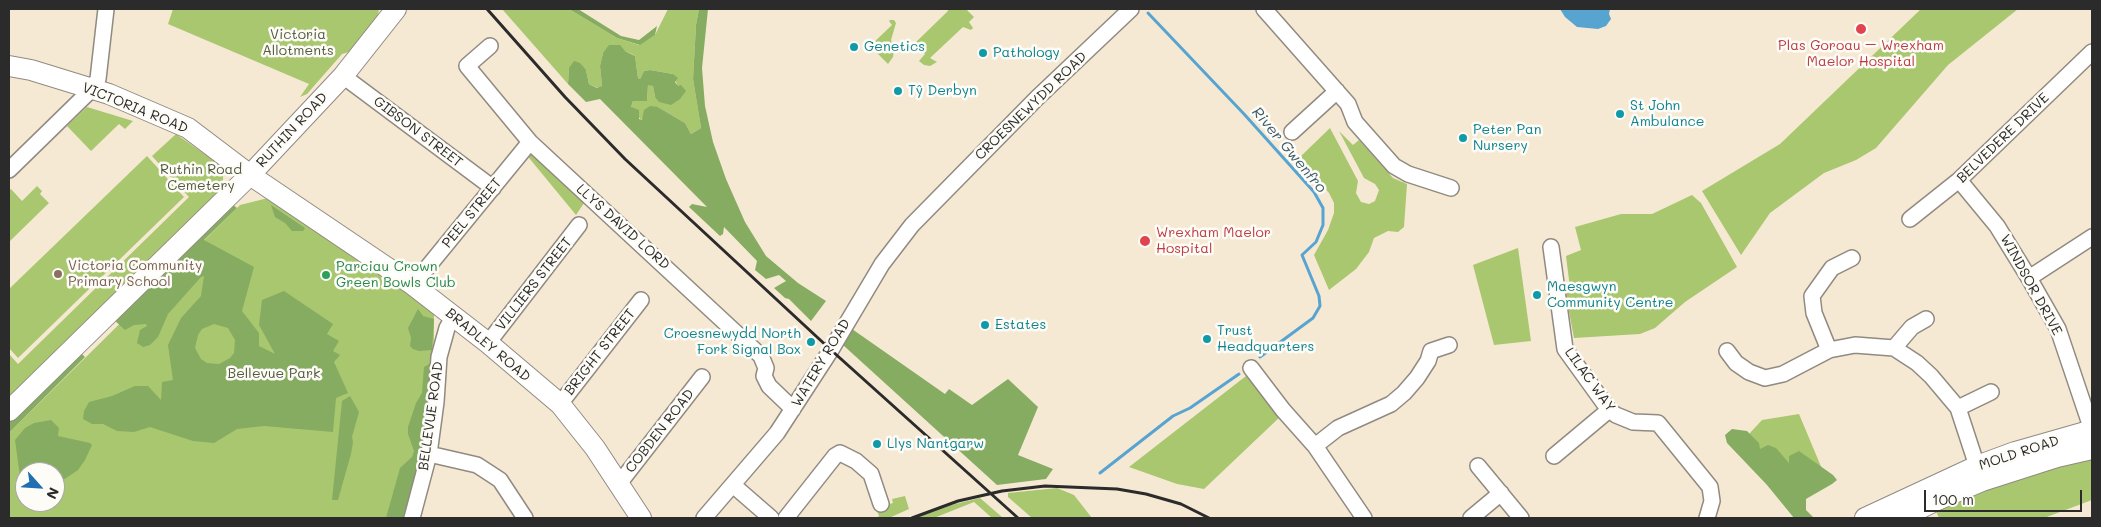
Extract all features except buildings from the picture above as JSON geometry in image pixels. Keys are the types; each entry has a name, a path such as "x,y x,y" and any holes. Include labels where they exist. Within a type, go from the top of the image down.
{"main road":[{"name":"RUTHIN ROAD","path":"9,411 250,175 342,76 396,9"},
{"name":"VICTORIA ROAD","path":"9,66 31,70 92,89 188,128 250,175"},
{"name":"BRADLEY ROAD","path":"250,175 413,284 488,343 560,404 594,448 641,518"},
{"name":"MOLD ROAD","path":"1865,518 1926,497 1979,473 2015,452 2092,430"},
{"name":"MOLD ROAD","path":"1979,473 2092,449"},
{"name":"MOLD ROAD","path":"1901,518 1926,497"}],"street":[{"path":"9,170 92,89 98,80 106,9"},
{"name":"CROESNEWYDD ROAD","path":"931,204 1037,98 1131,9"},
{"path":"1264,9 1348,104 1355,122 1394,166 1408,174 1451,188"},
{"name":"LLYS DAVID LORD","path":"490,46 467,66 530,142 761,356 766,368 764,376 769,386 793,409"},
{"name":"BELVEDERE DRIVE","path":"1910,219 1959,180 2092,52"},
{"name":"GIBSON STREET","path":"342,76 493,188"},
{"path":"1292,132 1337,91"},
{"name":"PEEL STREET","path":"413,284 530,142"},
{"name":"WINDSOR DRIVE","path":"1959,180 1997,226 2058,329 2092,430"},
{"name":"VILLIERS STREET","path":"488,343 596,204"},
{"name":"WATERY ROAD","path":"704,518 761,454 831,350 882,264 931,204"},
{"path":"2029,278 2092,237"},
{"name":"LILAC WAY","path":"1551,247 1565,349 1609,410 1616,416 1634,422 1658,423 1710,487 1712,501 1707,518"},
{"path":"1829,350 1814,313 1812,296 1832,268 1852,258"},
{"name":"BRIGHT STREET","path":"560,404 641,300"},
{"name":"BELLEVUE ROAD","path":"412,518 429,454 436,402 439,357 447,328 454,316"},
{"path":"1894,348 1912,327 1926,319"},
{"path":"1727,351 1736,363 1750,372 1765,378 1783,374 1829,350 1855,344 1894,348 1917,362 1958,408 1979,473"},
{"path":"1315,446 1338,428 1391,404 1404,393 1417,378 1428,360 1425,346 1449,345"},
{"path":"1251,368 1283,410 1315,446 1364,518"},
{"name":"COBDEN ROAD","path":"618,485 702,377"},
{"path":"1958,408 1990,392"},
{"path":"1554,456 1609,410"},
{"path":"793,516 834,456 840,453 856,460 870,474 881,504"},
{"path":"429,454 477,465 500,480 525,518"},
{"path":"1478,466 1521,518"},
{"path":"733,485 771,518"},
{"path":"1471,518 1501,493"}],"green space":[{"name":"Victoria Allotments","path":"173,9 379,9 378,15 349,52 342,54 307,94 300,97 309,84 168,24"},
{"path":"502,9 569,9 617,38 639,45 655,35 668,9 699,9 696,25 693,79 701,128 691,134 685,123 658,107 641,120 631,107 633,101 647,101 648,84 653,86 655,97 678,87 673,74 650,70 644,71 640,79 638,78 635,56 625,51 603,53 600,66 602,86 598,88 589,84 586,70 569,68 568,84"},
{"path":"569,9 578,9 621,36 639,40 657,26 655,35 640,45 617,38"},
{"path":"699,9 708,9 702,68 705,106 713,142 726,179 745,222 766,256 798,283 826,301 811,321 789,299 785,298 774,288 786,281 779,275 766,279 755,270 757,261 724,227 723,234 720,236 689,207 692,204 707,207 600,99 586,102 568,84 569,68 574,61 580,63 586,70 589,84 597,88 602,86 600,66 603,53 609,45 620,45 625,51 635,56 638,78 640,79 644,71 650,70 673,74 678,78 675,82 678,86 681,85 686,91 680,99 671,105 659,102 655,97 653,86 648,85 647,101 633,101 631,107 639,110 639,119 642,120 644,110 650,106 658,107 685,123 691,134 701,128 693,79 696,25"},
{"path":"948,9 967,10 974,17 969,22 973,28 971,30 963,27 930,58 937,62 930,66 924,65 919,61 925,54 915,43"},
{"path":"1921,9 2018,9 1948,65 1876,148 1856,160 1824,173 1770,213 1741,255 1702,191 1780,144"},
{"path":"890,20 894,20 896,23 891,40 894,50 893,57 888,64 870,46 892,25"},
{"path":"87,107 133,121 125,129 119,124 91,151 67,126"},
{"path":"1330,128 1358,181 1356,193 1361,202 1369,204 1375,201 1379,190 1375,184 1364,178 1339,131 1353,145 1359,140 1393,178 1407,184 1404,227 1398,232 1388,231 1374,238 1369,252 1356,269 1329,290 1314,255 1328,230 1334,213 1334,203 1329,193 1299,158"},
{"name":"Ruthin Road Cemetery","path":"176,134 223,167 223,192 9,402 9,354 18,364 189,197 152,156"},
{"path":"525,153 534,153 582,198 584,203 576,215"},
{"path":"147,156 184,197 18,358 9,348 9,289"},
{"path":"37,186 42,191 40,194 49,203 9,242 9,191 11,189 22,201"},
{"path":"1692,195 1701,203 1737,267 1685,302 1655,328 1640,334 1574,338 1565,290 1570,288 1566,256 1581,250 1575,227 1621,214 1652,214"},
{"name":"Bellevue Park","path":"268,198 410,290 434,314 434,339 420,451 402,518 9,518 9,433 240,205"},
{"path":"231,203 237,208 204,240 254,267 242,311 259,333 259,346 275,354 259,325 262,300 284,291 333,324 327,334 339,341 333,351 340,355 334,362 348,393 336,398 333,432 264,426 237,429 214,443 193,441 150,427 134,432 117,431 103,424 92,424 83,419 84,411 89,402 112,396 135,386 148,386 161,400 162,382 173,380 168,345 181,318 201,296 204,276 168,314 158,337 150,345 143,347 137,343 140,330 147,326 146,324 134,325 125,330 113,319","holes":["214,324 228,328 235,340 234,353 230,358 219,364 207,363 201,359 195,348 198,335 202,329"]},
{"path":"271,205 305,228 303,231 292,231 285,223 275,217"},
{"path":"1518,248 1531,341 1494,345 1473,265"},
{"path":"418,309 423,316 434,319 432,350 419,351 410,346 411,338 408,328"},
{"path":"852,329 945,394 949,389 972,405 1008,379 1038,407 1018,455 1053,469 1046,479 997,485 843,345"},
{"path":"79,351 85,357 9,433 9,421"},
{"path":"431,363 434,366 423,452 405,518 386,518 400,468 412,457 414,451 408,434 408,427 416,403 422,393 424,367"},
{"path":"1246,376 1281,416 1204,489 1177,484 1129,467"},
{"path":"350,396 359,412 352,437 351,454 338,500 332,500 342,401"},
{"path":"1799,414 1825,476 1736,448 1762,420"},
{"path":"51,420 59,428 58,436 92,445 78,470 65,479 65,462 18,462 15,440 25,428 34,423"},
{"path":"1732,429 1747,431 1759,443 1760,449 1768,445 1776,448 1789,463 1789,456 1799,451 1833,475 1837,480 1806,499 1806,510 1814,518 1794,518 1767,485 1727,443 1725,435"},
{"path":"2092,459 2092,500 2044,518 1939,518 1936,511 1971,494 2069,462"},
{"path":"1057,488 1074,495 1092,518 1032,518 1008,497 1008,493"},
{"path":"905,496 909,509 889,518 877,518 879,516 876,508 893,503 892,499"},
{"path":"980,498 1002,517 992,518 974,502 934,518 914,518 955,504"}],"water":[{"path":"1560,9 1610,9 1611,19 1606,26 1598,29 1577,27 1565,17"}],"waterway":[{"name":"River Gwenfro","path":"1148,13 1244,114 1314,192 1323,208 1323,225 1316,242 1302,255 1319,296 1320,306 1313,318 1260,357"},
{"name":"River Gwenfro","path":"1100,473 1173,416 1190,408 1239,374"}],"railway":[{"path":"487,9 565,97 625,159 831,350 1018,518"},
{"path":"912,518 958,501 1002,491 1045,486 1117,489 1146,494 1181,504 1209,518"}],"place":[{"name":"Plas Goroau – Wrexham Maelor Hospital","path":"1861,29"},
{"name":"Genetics","path":"854,47"},
{"name":"Pathology","path":"983,53"},
{"name":"Tŷ Derbyn","path":"898,91"},
{"name":"St John Ambulance","path":"1620,114"},
{"name":"Peter Pan Nursery","path":"1463,138"},
{"name":"Wrexham Maelor Hospital","path":"1145,241"},
{"name":"Victoria Community Primary School","path":"58,274"},
{"name":"Parciau Crown Green Bowls Club","path":"326,275"},
{"name":"Maesgwyn Community Centre","path":"1537,295"},
{"name":"Estates","path":"985,325"},
{"name":"Trust Headquarters","path":"1207,339"},
{"name":"Croesnewydd North Fork Signal Box","path":"811,342"},
{"name":"Llys Nantgarw","path":"877,444"}]}
